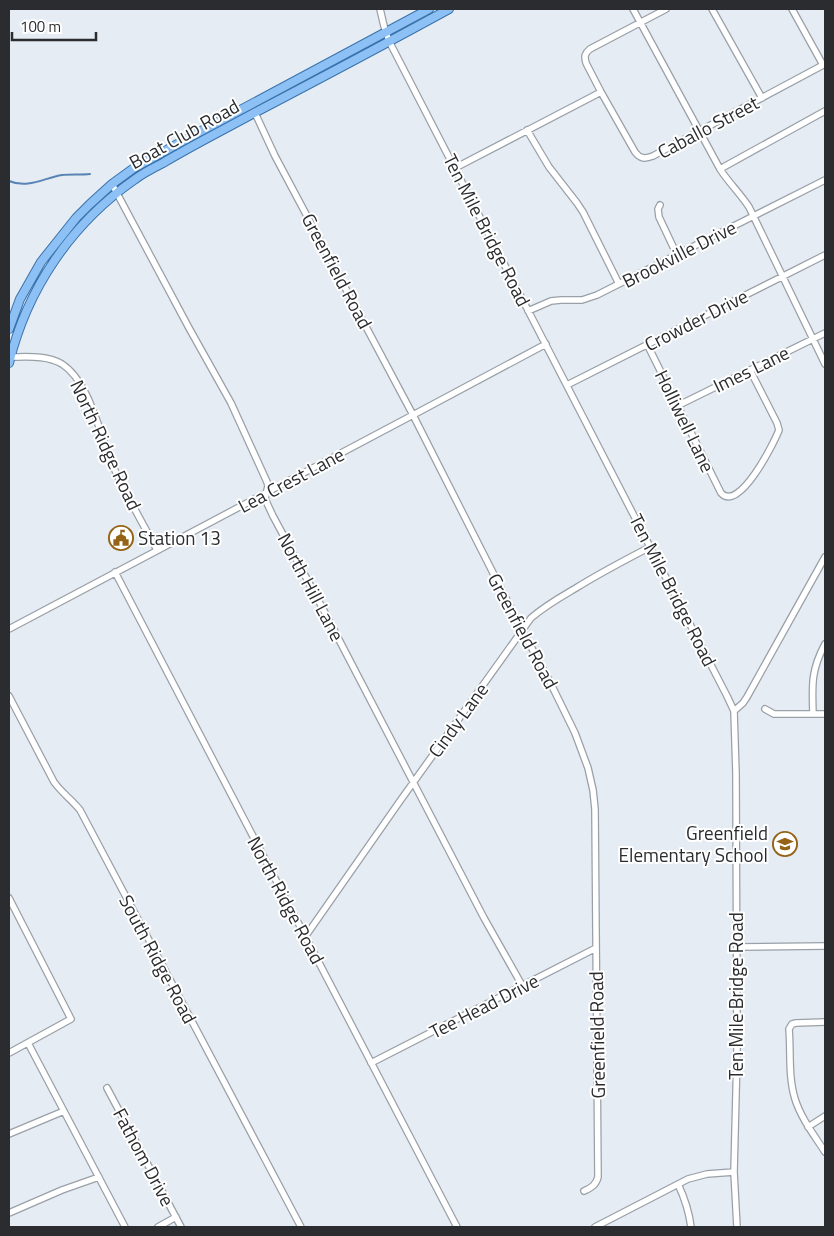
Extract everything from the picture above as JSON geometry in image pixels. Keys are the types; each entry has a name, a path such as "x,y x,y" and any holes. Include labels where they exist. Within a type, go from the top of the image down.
{"main road":[{"name":"Boat Club Road","path":"9,329 20,299 42,262 76,218 112,184 134,168 182,141 429,9"},
{"name":"Boat Club Road","path":"9,360 27,309 41,280 55,258 87,220 116,193 135,179 174,156 449,9"}],"street":[{"name":"Ten Mile Bridge Road","path":"380,9 389,41 734,711 737,946 734,1172 737,1227"},
{"path":"633,9 724,176 740,194 753,216 825,364"},
{"path":"640,22 666,9"},
{"path":"712,9 762,98"},
{"path":"792,9 824,65"},
{"name":"Caballo Street","path":"640,22 590,49 584,58 635,152 642,158 648,158 824,65"},
{"path":"455,168 601,92"},
{"path":"720,169 825,111"},
{"name":"Greenfield Road","path":"255,113 275,156 413,416 550,682 575,732 588,768 595,809 598,1177 591,1188 584,1191"},
{"path":"527,130 549,167 583,212 619,284"},
{"name":"Brookville Drive","path":"528,311 551,301 589,299 825,180"},
{"name":"North Hill Lane","path":"112,184 231,403 267,482 265,499 272,516 323,609 484,918 523,987"},
{"path":"660,205 658,209 659,217 677,255"},
{"name":"Crowder Drive","path":"567,385 825,255"},
{"name":"Imes Lane","path":"678,406 825,333"},
{"name":"Lea Crest Lane","path":"9,629 546,344"},
{"name":"Holliwell Lane","path":"647,344 721,493 725,496 732,496 746,487 779,430 750,370"},
{"name":"North Ridge Road","path":"9,360 39,357 60,363 74,375 91,404 121,483 158,550"},
{"name":"Cindy Lane","path":"305,937 531,618 554,600 614,565 650,547"},
{"path":"734,711 746,697 825,558"},
{"name":"North Ridge Road","path":"115,572 457,1227"},
{"path":"813,714 812,684 816,664 825,644"},
{"name":"South Ridge Road","path":"9,696 54,782 60,791 80,810 301,1227"},
{"path":"765,709 774,714 825,714"},
{"path":"9,898 71,1019 9,1053"},
{"path":"737,946 825,946"},
{"name":"Tee Head Drive","path":"371,1063 523,987 596,948"},
{"path":"825,1022 800,1022 792,1024 789,1029 792,1083 795,1099 808,1127 825,1152"},
{"path":"28,1043 125,1227"},
{"name":"Fathom Drive","path":"107,1088 181,1227"},
{"path":"9,1134 64,1111"},
{"path":"808,1127 825,1116"},
{"path":"599,1227 678,1184 699,1176 734,1172"},
{"path":"9,1213 62,1190 99,1177"},
{"path":"678,1184 689,1210 691,1227"},
{"path":"158,1227 176,1217"}],"waterway":[{"path":"9,181 23,184 62,175 90,174"}],"place":[{"name":"Station 13","path":"121,538"},
{"name":"Greenfield Elementary School","path":"785,844"}]}
